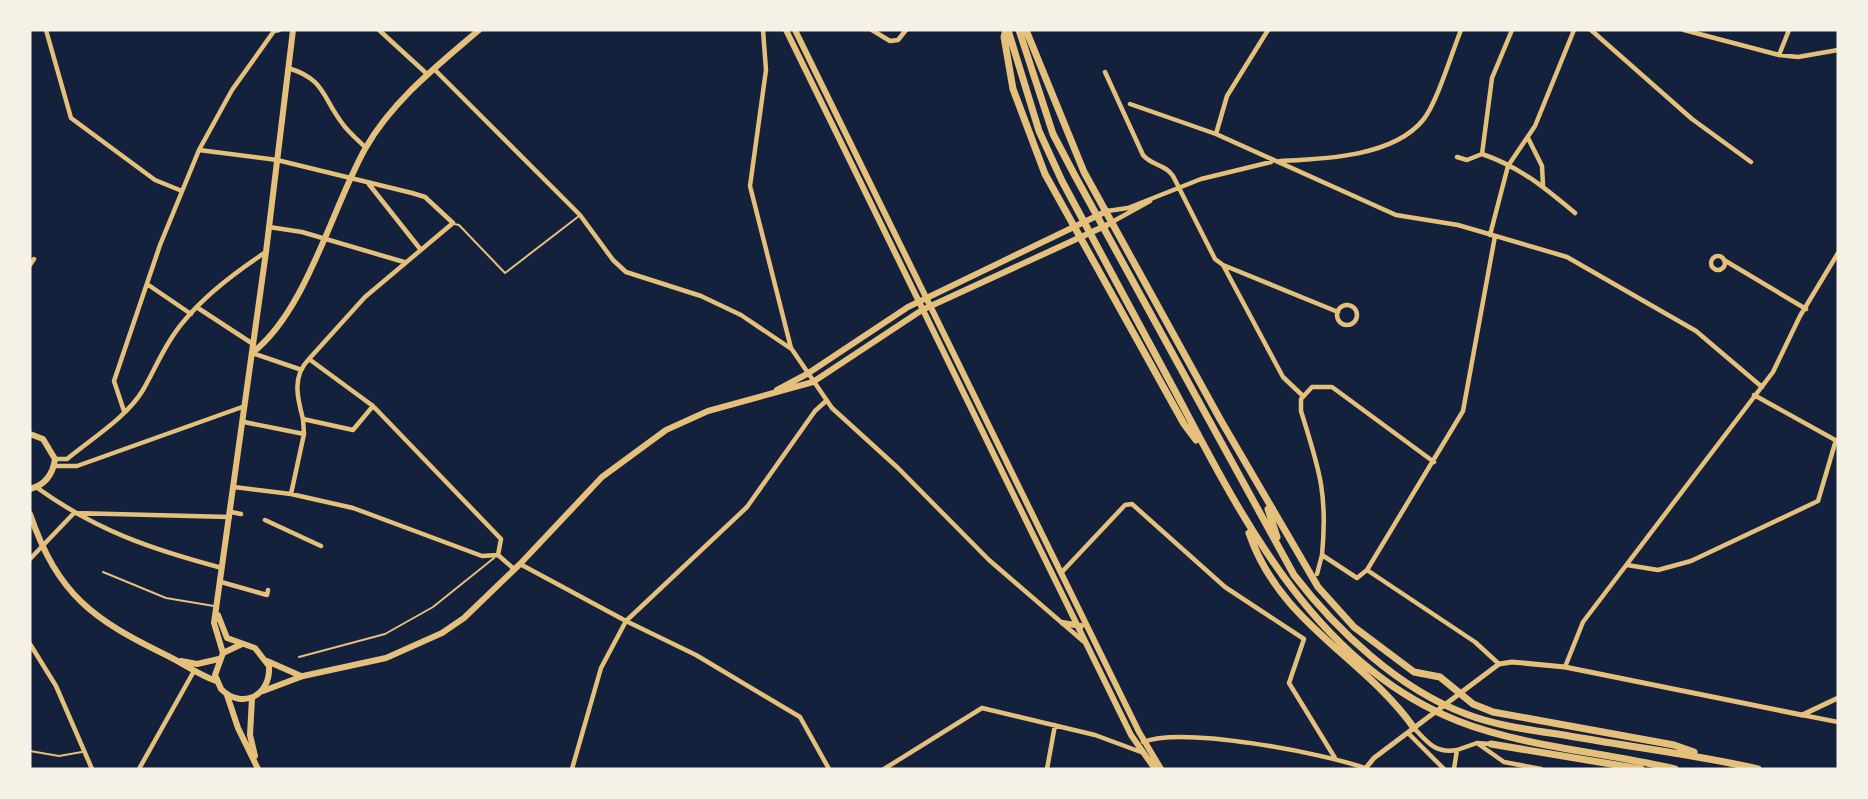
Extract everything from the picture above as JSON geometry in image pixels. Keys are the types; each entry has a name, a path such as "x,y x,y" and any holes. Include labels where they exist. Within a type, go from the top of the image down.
{"highway":[{"path":"1007,30 1004,37 1013,89 1045,174 1184,424 1212,461"},
{"path":"1007,30 1026,93 1062,181 1246,522 1297,596 1328,631 1386,680 1425,706 1501,735 1617,755 1675,769"},
{"path":"1019,30 1053,134 1281,551 1312,599 1336,624 1404,681 1465,714 1501,725 1705,756 1758,769"},
{"path":"1026,30 1065,130 1112,222 1262,494 1318,587 1354,627 1413,672 1440,677 1473,704 1493,712 1674,745 1705,756"},
{"path":"1208,415 1243,459"},
{"path":"1262,494 1281,551"},
{"path":"1246,522 1252,540 1279,590 1306,623 1394,698 1411,730"},
{"path":"1491,744 1641,769"}],"main road":[{"path":"216,681 221,656 214,629 244,422 293,30"},
{"path":"252,353 271,339 324,238 366,148 400,102 479,30"},
{"path":"786,30 1089,647 1129,738 1141,743"},
{"path":"795,30 1105,662 1143,748 1158,769"},
{"path":"760,399 807,374 918,302 1107,211"},
{"path":"227,695 241,700 252,698 303,676 386,658 420,645 464,618 518,567 602,477 631,453 666,430 708,411 760,399 813,382 922,310 1112,222"},
{"path":"941,347 952,361 975,405 980,408"},
{"path":"30,434 43,439 54,462 44,482 33,488"},
{"path":"30,514 43,545 69,588 91,613 113,629 216,681 227,695 238,728 258,769"},
{"path":"218,610 227,638 260,651 267,661 270,675 263,691"},
{"path":"1063,623 1078,625 1084,629 1097,655 1105,662"},
{"path":"176,660 197,664 221,656 242,644"},
{"path":"1094,659 1101,665 1141,743 1144,755 1158,769"},
{"path":"267,661 303,676"},
{"path":"252,698 250,735 258,769"}],"street":[{"path":"46,30 71,118 155,180 182,191"},
{"path":"124,411 114,381 182,191 199,150 232,89 274,31 279,30"},
{"path":"379,30 427,75"},
{"path":"764,30 766,70 750,186 791,348 832,408 989,559 1089,647"},
{"path":"872,30 890,41 898,40 906,30"},
{"path":"1216,134 1227,96 1268,30"},
{"path":"1107,211 1128,208 1179,186 1272,162 1315,160 1370,151 1417,127 1428,112 1461,30"},
{"path":"1482,154 1492,78 1512,30"},
{"path":"1322,555 1357,578 1367,570 1463,411 1493,235 1508,166 1528,138 1574,30"},
{"path":"1591,30 1692,119 1751,162"},
{"path":"1684,30 1779,55 1798,57 1838,50"},
{"path":"1779,55 1789,30"},
{"path":"288,68 301,72 322,87 341,122 366,148"},
{"path":"434,69 580,215 626,272 701,296 741,315 791,348"},
{"path":"1105,72 1143,155 1150,163 1170,171 1215,259 1338,312 1342,323 1352,324 1356,319 1357,313 1351,305 1342,306 1338,312"},
{"path":"1130,104 1216,134 1272,162 1288,166 1396,215 1458,225 1567,257 1696,331 1762,387"},
{"path":"1528,138 1542,166 1543,185"},
{"path":"199,150 277,160 425,197 453,223 365,297 299,369 296,379 304,434 291,494"},
{"path":"1457,157 1468,160 1482,154 1508,166 1543,185 1575,214"},
{"path":"367,182 421,250"},
{"path":"1112,222 1179,186"},
{"path":"268,227 324,238 405,262"},
{"path":"54,462 67,459 124,411 142,391 164,351 191,314 240,269 266,252"},
{"path":"1565,667 1583,622 1762,387 1838,253"},
{"path":"1724,260 1806,309"},
{"path":"1223,264 1283,377 1304,396"},
{"path":"147,284 191,314"},
{"path":"198,309 253,344"},
{"path":"252,353 299,369"},
{"path":"309,359 373,406 501,539 498,555"},
{"path":"1317,574 1322,555 1326,513 1323,480 1301,411 1304,396 1312,387 1332,387 1434,462"},
{"path":"1627,565 1658,570 1691,561 1818,501 1837,441 1754,395"},
{"path":"572,769 601,668 626,621 747,507 815,411 826,401"},
{"path":"54,462 77,466 246,405"},
{"path":"303,419 353,430 373,406"},
{"path":"244,422 304,434"},
{"path":"44,482 50,497"},
{"path":"234,487 291,494 353,509 482,556 498,555 696,655 800,717 829,769"},
{"path":"33,488 74,513 135,544 223,568"},
{"path":"1061,573 1125,505 1132,505 1226,588 1304,639 1288,681 1335,758"},
{"path":"30,559 74,513 241,514"},
{"path":"265,520 321,546"},
{"path":"1367,570 1475,642 1499,664"},
{"path":"221,582 267,595 268,590"},
{"path":"30,644 56,686 82,752 92,769"},
{"path":"884,769 982,708 1117,742 1141,743 1170,736 1290,749 1335,758 1365,769 1374,758 1499,664 1565,667 1838,722"},
{"path":"139,769 194,671"},
{"path":"1802,715 1838,698"},
{"path":"1047,769 1055,725"},
{"path":"1411,730 1435,749 1445,752 1477,743 1491,744"},
{"path":"1411,730 1444,769"},
{"path":"1117,742 1129,738"},
{"path":"1477,743 1504,762 1522,768 1541,769"},
{"path":"1454,769 1457,750"}],"lane":[{"path":"453,223 459,225 505,273 580,215"},
{"path":"299,657 385,634 433,607 498,555"},
{"path":"103,572 166,598 218,610"},
{"path":"30,751 59,755 82,752"}]}
